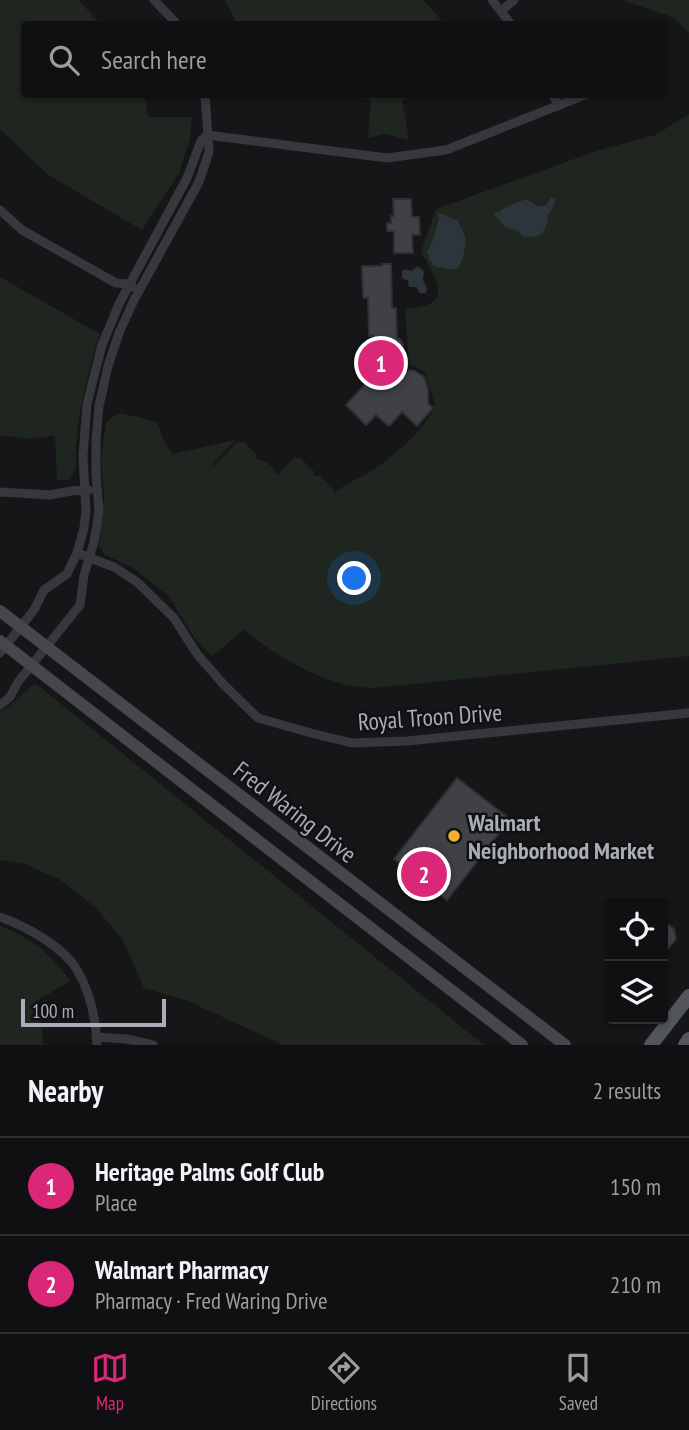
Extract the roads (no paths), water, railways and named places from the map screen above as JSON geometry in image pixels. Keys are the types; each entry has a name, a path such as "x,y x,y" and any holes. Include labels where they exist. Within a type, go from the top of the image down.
{"main road":[{"name":"Fred Waring Drive","path":"0,611 565,1045"},
{"name":"Fred Waring Drive","path":"2,646 32,665 522,1045"},
{"path":"650,1045 689,996"},
{"path":"685,1045 689,1039"}],"street":[{"path":"154,0 174,21"},
{"path":"492,0 509,21"},
{"path":"501,11 513,0"},
{"path":"0,705 10,697 80,605 83,575 98,522 96,459 99,405 113,348 136,295 199,182 209,152 205,98"},
{"path":"555,98 558,106"},
{"path":"207,135 387,158 446,150 577,98"},
{"path":"2,646 34,610 44,590 67,574 77,553 85,519 83,439 89,391 102,345 127,288 187,178 201,141 207,135"},
{"path":"0,209 22,230 136,295"},
{"path":"0,492 50,495 98,489"},
{"name":"Royal Troon Drive","path":"77,553 114,567 136,582 174,618 197,654 258,718 311,733 352,743 407,741 689,713"},
{"path":"0,917 54,945 76,969 91,1004 97,1041 127,1039 153,1045"}],"place":[{"name":"Heritage Palms Golf Club","path":"381,363"},
{"name":"Walmart Neighborhood Market","path":"454,836"},
{"name":"Walmart Pharmacy","path":"424,874"}]}
